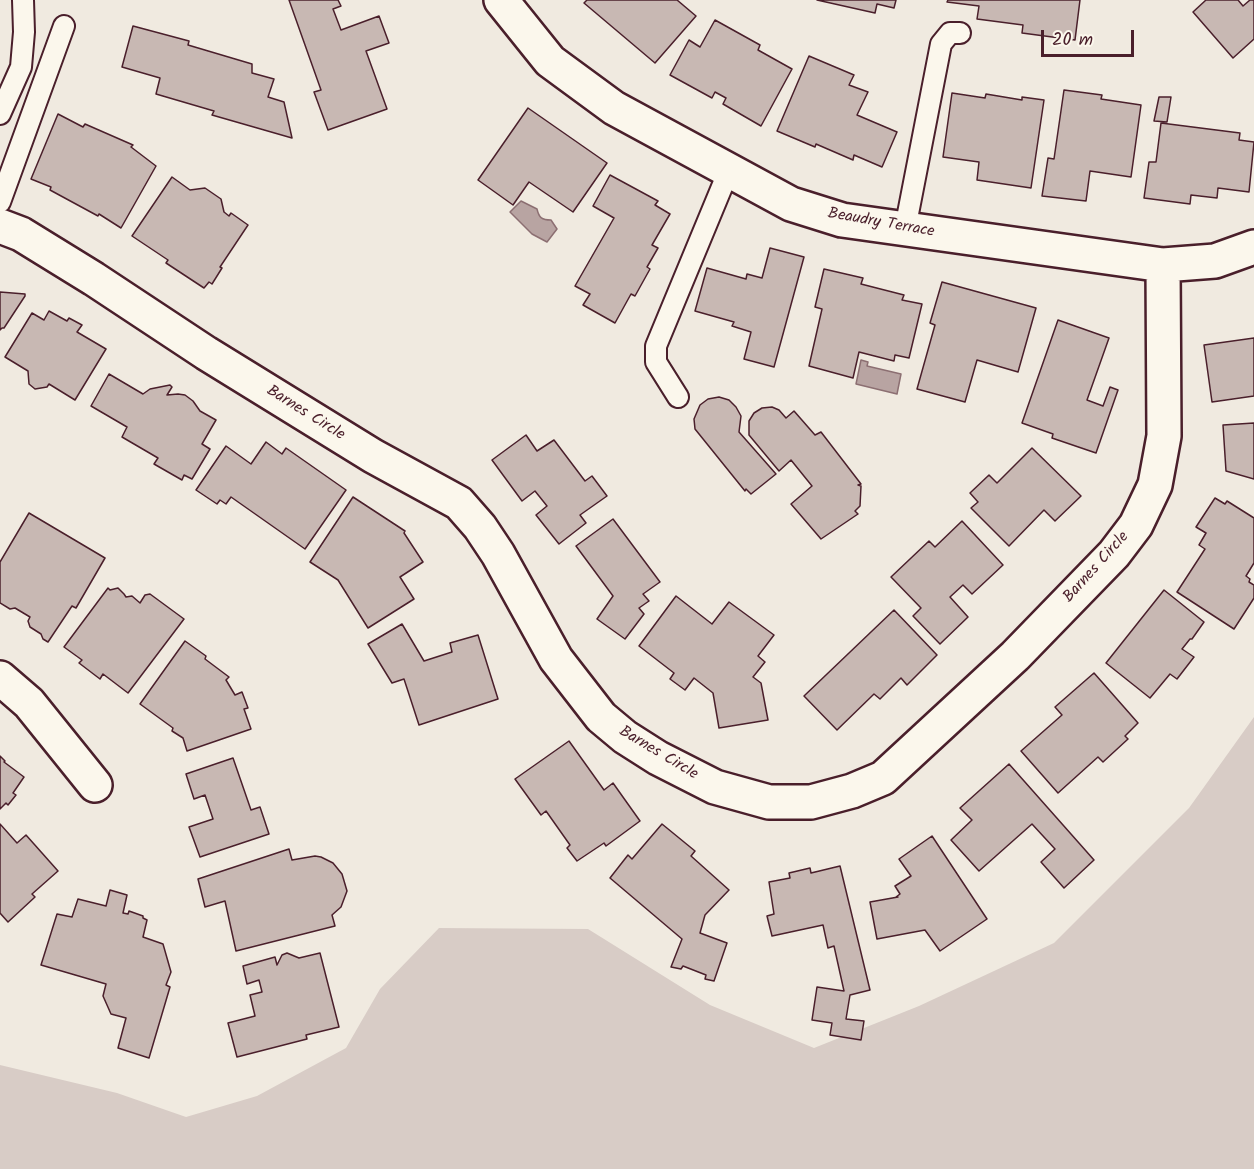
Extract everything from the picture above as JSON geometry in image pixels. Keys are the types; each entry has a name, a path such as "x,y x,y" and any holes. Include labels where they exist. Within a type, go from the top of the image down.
{"street":[{"name":"Beaudry Terrace","path":"501,0 550,61 614,108 790,204 842,220 1163,265 1215,261 1254,247"},
{"name":"Barnes Circle","path":"0,225 21,234 76,268 206,353 373,456 459,503 480,527 498,554 556,659 601,717 625,737 658,758 715,788 769,802 811,802 852,791 883,778 1015,656 1114,554 1136,525 1155,485 1164,436 1163,265"},
{"path":"0,678 29,703 95,785"}],"lane":[{"path":"0,114 21,67 24,32 23,0"},
{"path":"0,202 64,26"},
{"path":"905,229 941,44 950,33 960,33"},
{"path":"678,397 656,362 656,346 729,170"}],"shaded area":[{"path":"521,201 537,209 543,219 551,220 557,229 547,242 532,234 510,212"},
{"path":"861,360 868,362 867,366 901,374 897,394 856,384"},
{"path":"1254,717 1254,1169 0,1169 0,1065 117,1093 186,1117 257,1096 346,1048 380,989 439,928 588,929 710,1005 814,1048 919,1006 1054,943 1189,808"}],"building":[{"path":"289,0 338,0 341,6 333,9 341,30 379,16 389,43 366,51 387,109 328,130 314,92 321,90"},
{"path":"587,0 677,0 696,16 655,63 584,3"},
{"path":"817,0 896,0 894,8 877,4 875,13"},
{"path":"948,0 1080,0 1075,40 1022,33 1023,25 977,19 979,6 947,2"},
{"path":"1206,0 1238,0 1243,6 1250,0 1254,0 1254,39 1233,58 1193,12"},
{"path":"715,20 760,45 758,50 792,69 761,126 723,104 726,98 715,92 712,98 670,75 689,40 700,47"},
{"path":"133,26 189,41 188,45 252,64 252,73 274,79 268,97 284,102 292,138 212,115 214,111 156,94 160,78 122,67"},
{"path":"809,56 854,75 849,85 868,92 857,115 897,132 882,167 854,155 853,160 816,144 815,147 777,131"},
{"path":"1064,90 1102,95 1101,99 1141,105 1131,177 1090,171 1086,201 1042,196 1048,158 1054,159"},
{"path":"952,93 985,98 986,94 1022,100 1022,97 1044,100 1031,188 977,180 979,162 943,157"},
{"path":"1159,97 1171,97 1167,122 1154,121"},
{"path":"528,108 607,163 573,212 529,182 513,205 478,180"},
{"path":"58,114 83,127 85,124 133,145 131,147 156,166 121,228 99,214 98,216 50,190 51,187 31,179"},
{"path":"1161,123 1240,133 1239,140 1254,142 1249,192 1218,188 1217,198 1191,195 1190,204 1144,198 1149,162 1156,162"},
{"path":"610,175 658,201 655,205 670,214 652,245 658,248 647,267 650,269 635,296 631,294 615,323 583,305 590,294 575,286 614,218 593,206"},
{"path":"172,177 190,190 205,188 221,199 224,212 229,216 231,213 248,225 220,267 222,268 212,284 209,282 204,288 166,263 168,260 132,236"},
{"path":"770,248 804,257 774,367 744,359 751,332 732,326 734,322 695,311 707,268 746,279 747,274 762,278"},
{"path":"824,269 863,278 861,284 904,295 902,300 922,304 909,358 895,355 894,361 859,352 853,378 809,366 822,309 815,307"},
{"path":"942,282 1036,308 1018,372 977,360 965,402 917,389 935,325 930,323"},
{"path":"0,292 25,294 25,296 4,328 0,330"},
{"path":"49,311 67,321 69,318 82,325 77,332 106,349 75,400 49,384 47,387 35,389 29,384 28,371 5,357 32,313 44,320"},
{"path":"1058,320 1109,338 1087,400 1103,406 1110,387 1118,390 1096,453 1052,438 1053,434 1022,423"},
{"path":"1254,338 1254,396 1212,402 1204,345"},
{"path":"109,374 143,394 150,389 170,385 172,387 167,395 185,395 200,411 216,420 202,444 210,449 192,479 184,475 182,480 154,464 158,458 122,437 127,427 91,406"},
{"path":"719,397 729,400 736,407 741,416 739,432 776,474 751,494 746,489 745,491 695,429 694,419 700,405 708,399"},
{"path":"772,407 779,410 786,418 794,411 815,435 821,432 861,484 858,485 861,486 860,506 855,511 858,514 821,539 791,504 812,486 791,460 779,471 749,435 749,421 754,413 762,408"},
{"path":"1254,423 1254,479 1226,471 1223,425"},
{"path":"526,435 537,451 554,440 585,481 592,476 607,496 580,515 586,523 559,544 536,515 547,506 535,491 522,501 492,460"},
{"path":"266,442 282,454 286,448 346,490 305,549 231,497 226,504 220,500 217,504 196,490 226,446 251,464"},
{"path":"1032,448 1081,496 1055,521 1044,510 1009,546 971,508 978,502 970,493 989,475 997,483"},
{"path":"353,497 405,531 404,533 423,562 400,577 414,599 368,628 338,580 310,562"},
{"path":"1215,498 1225,504 1227,501 1254,518 1254,563 1246,576 1254,585 1254,598 1234,629 1177,592 1205,549 1199,545 1206,533 1196,527"},
{"path":"29,513 105,558 76,608 72,606 48,642 30,627 28,621 30,617 15,608 10,609 0,603 0,562"},
{"path":"613,519 660,582 643,594 649,601 639,608 644,614 625,639 597,619 613,596 576,546"},
{"path":"962,521 1003,565 972,594 963,585 950,597 968,617 940,644 913,616 921,608 891,577 929,541 935,547"},
{"path":"108,588 110,590 118,588 126,597 132,596 140,603 145,595 150,594 184,619 128,693 103,674 100,679 79,663 82,660 64,647"},
{"path":"1164,590 1204,622 1182,649 1194,657 1177,679 1170,674 1150,698 1106,663"},
{"path":"676,596 712,624 729,602 774,635 758,656 765,662 753,677 761,683 768,720 719,728 713,693 694,678 685,690 670,679 674,673 639,646"},
{"path":"894,610 937,655 907,685 901,678 880,699 874,694 837,730 804,696"},
{"path":"402,624 424,661 452,652 450,643 478,635 498,699 419,725 404,679 392,683 368,644"},
{"path":"185,641 229,677 226,680 235,695 242,692 248,708 244,709 251,729 187,751 183,738 172,731 173,728 140,704"},
{"path":"1094,673 1138,723 1125,736 1128,739 1103,762 1098,757 1058,793 1021,751 1062,715 1055,707"},
{"path":"569,741 604,790 613,783 640,821 606,846 604,843 577,861 567,848 570,845 546,811 541,815 515,779"},
{"path":"0,756 4,762 24,777 13,793 16,795 8,805 6,803 0,809"},
{"path":"233,758 251,810 260,807 269,834 200,857 189,827 213,819 205,795 194,799 186,774"},
{"path":"1009,764 1094,860 1064,888 1041,862 1055,849 1032,824 979,871 951,840 972,820 960,808"},
{"path":"0,824 17,843 26,835 58,871 32,894 35,897 8,922 0,913"},
{"path":"662,824 695,851 691,856 729,890 705,915 700,933 727,943 714,981 705,979 706,975 683,966 681,969 671,967 682,939 610,878 628,855 632,859"},
{"path":"932,836 987,919 940,951 925,930 877,939 870,902 898,897 896,897 900,894 895,886 911,876 899,859"},
{"path":"289,849 292,860 321,857 333,863 342,874 347,891 341,907 332,915 335,926 236,951 225,901 205,907 198,879"},
{"path":"840,866 870,990 850,995 846,1019 864,1021 861,1040 830,1035 832,1023 812,1020 817,987 844,991 834,946 828,948 823,925 772,936 767,916 774,914 769,882 790,878 789,873 810,868 811,873"},
{"path":"110,890 127,895 123,913 128,914 129,911 147,920 143,937 163,944 171,972 166,985 170,987 149,1058 118,1048 126,1018 111,1014 103,996 106,984 41,965 57,914 72,917 78,899 106,906"},
{"path":"287,953 299,958 320,953 339,1027 306,1035 307,1039 237,1057 228,1023 255,1016 250,995 262,992 259,980 247,984 243,966 275,957 277,965 282,955"}]}
